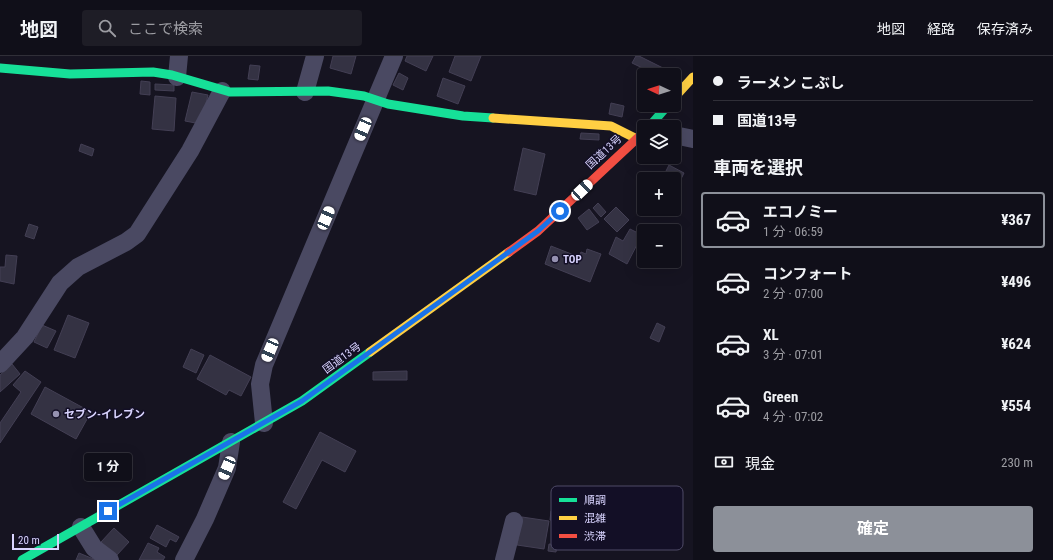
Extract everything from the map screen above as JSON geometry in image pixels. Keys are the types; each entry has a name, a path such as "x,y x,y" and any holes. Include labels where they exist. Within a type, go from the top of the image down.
{"main road":[{"path":"0,68 45,74 124,71 154,72 177,77 222,91 262,93 328,91 364,96 388,104 463,116 611,126 637,139"},
{"path":"681,90 693,76"},
{"name":"国道13号","path":"656,120 662,112"},
{"name":"国道13号","path":"22,560 302,401 538,231 637,139"}],"street":[{"path":"177,77 179,56"},
{"path":"305,92 315,56"},
{"path":"264,423 260,384 264,365 394,56"},
{"path":"0,364 25,337 60,283 78,267 126,242 137,234 190,151 222,91"},
{"path":"681,136 693,139"},
{"path":"184,560 205,519 227,468 231,442"},
{"path":"504,560 514,521"},
{"path":"81,527 94,548 110,560"}],"building":[{"path":"333,56 356,56 351,74 330,68"},
{"path":"407,56 433,56 426,71 405,61"},
{"path":"455,56 481,56 471,81 449,72"},
{"path":"636,56 639,56 663,68 642,68 632,63"},
{"path":"250,65 260,66 258,80 248,79"},
{"path":"399,73 408,78 403,90 393,85"},
{"path":"443,78 465,86 458,104 437,96"},
{"path":"141,81 150,82 150,95 140,94"},
{"path":"155,84 174,85 174,91 155,90"},
{"path":"192,92 208,95 201,124 185,121"},
{"path":"155,96 176,98 174,131 152,129"},
{"path":"611,103 624,106 622,117 609,114"},
{"path":"581,133 599,134 599,140 580,139"},
{"path":"81,144 94,149 92,156 79,151"},
{"path":"523,148 545,154 536,195 514,190"},
{"path":"669,165 684,173 681,179 681,172 666,172"},
{"path":"598,203 606,212 601,217 593,208"},
{"path":"616,207 629,220 617,232 604,219"},
{"path":"589,209 599,222 587,230 578,218"},
{"path":"29,224 38,227 34,239 25,236"},
{"path":"630,229 637,232 637,245 627,264 609,254 616,237 623,241"},
{"path":"551,246 579,257 581,252 586,254 587,249 601,254 590,282 545,264"},
{"path":"6,255 17,256 14,284 0,281 0,267 5,267"},
{"path":"68,315 89,323 75,358 54,350"},
{"path":"657,323 665,327 659,342 650,338"},
{"path":"42,325 56,331 47,348 34,342"},
{"path":"191,349 204,355 196,373 183,367"},
{"path":"210,355 251,377 241,396 229,390 226,395 197,379"},
{"path":"12,364 20,374 0,392 0,375"},
{"path":"25,371 41,382 0,443 0,423 21,392 13,385"},
{"path":"407,371 407,380 373,380 373,372"},
{"path":"45,387 91,412 76,439 31,414"},
{"path":"320,432 356,451 345,472 322,460 296,509 283,502"},
{"path":"522,517 549,521 544,549 517,545"},
{"path":"157,525 179,537 176,542 170,539 166,547 150,538"},
{"path":"114,528 129,542 116,556 101,542"},
{"path":"148,543 159,548 157,552 165,557 163,560 139,560"},
{"path":"549,544 551,544 551,550 556,550 556,552 548,551"},
{"path":"79,553 96,560 76,560"}],"traffic: fast":[{"path":"0,68 70,74 153,72 172,75 230,92 328,91 364,96 388,104 463,116 493,118"},
{"path":"655,120 662,112"},
{"path":"22,560 302,401 370,352"}],"traffic: slow":[{"path":"681,90 693,77"},
{"path":"493,118 611,126 637,139"},
{"path":"370,352 509,252"}],"traffic: jam":[{"path":"509,252 538,231 637,139"}],"place":[{"name":"TOP","path":"555,259"},
{"name":"セブン-イレブン","path":"56,414"}],"route":[{"path":"108,511 302,401 538,231 560,211"}]}
